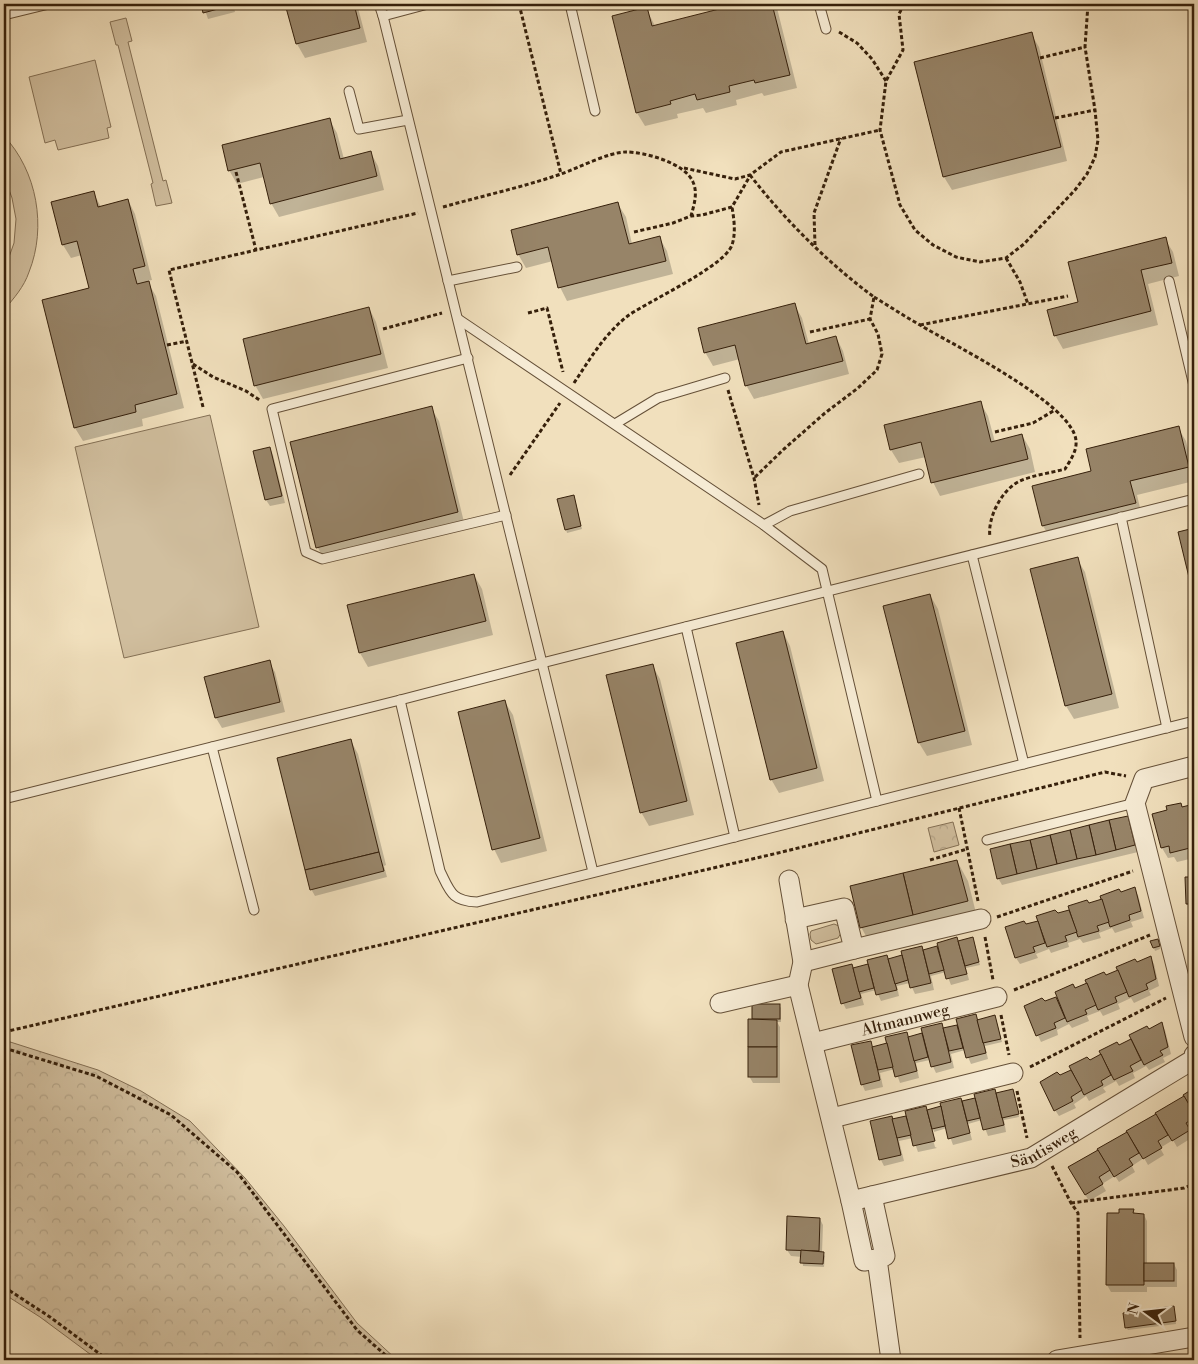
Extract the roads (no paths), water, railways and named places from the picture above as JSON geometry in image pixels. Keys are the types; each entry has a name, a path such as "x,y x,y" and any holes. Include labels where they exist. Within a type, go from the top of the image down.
{"street":[{"path":"1194,766 1144,779 1135,803 1194,1038"},
{"path":"789,880 803,962 798,985 832,1118 864,1261 885,1256 872,1196 851,1201"},
{"path":"795,920 844,908 854,949"},
{"path":"803,962 988,918"},
{"path":"720,1003 798,985"},
{"name":"Altmannweg","path":"813,1043 997,997"},
{"name":"Säntisweg","path":"872,1196 1031,1158 1194,1058 1194,1055"},
{"path":"832,1118 1021,1070"},
{"path":"877,1259 892,1360"},
{"path":"1057,1360 1080,1356 1122,1355 1194,1337"}],"lane":[{"path":"4,15 50,4"},
{"path":"380,4 593,872"},
{"path":"383,16 428,4"},
{"path":"570,4 595,110"},
{"path":"819,4 826,29"},
{"path":"349,91 359,129 408,120"},
{"path":"448,281 517,267"},
{"path":"1169,281 1194,386"},
{"path":"457,314 764,525 822,570 877,801"},
{"path":"468,358 272,409 306,552 322,559 506,514"},
{"path":"615,424 658,398 725,378"},
{"path":"764,525 790,511 919,474"},
{"path":"4,799 1194,499"},
{"path":"1121,517 1167,728"},
{"path":"972,555 1024,764"},
{"path":"686,627 735,837"},
{"path":"400,700 440,871 451,893 464,902 477,902 1194,722"},
{"path":"212,746 254,910"},
{"path":"987,840 1135,803"}]}
